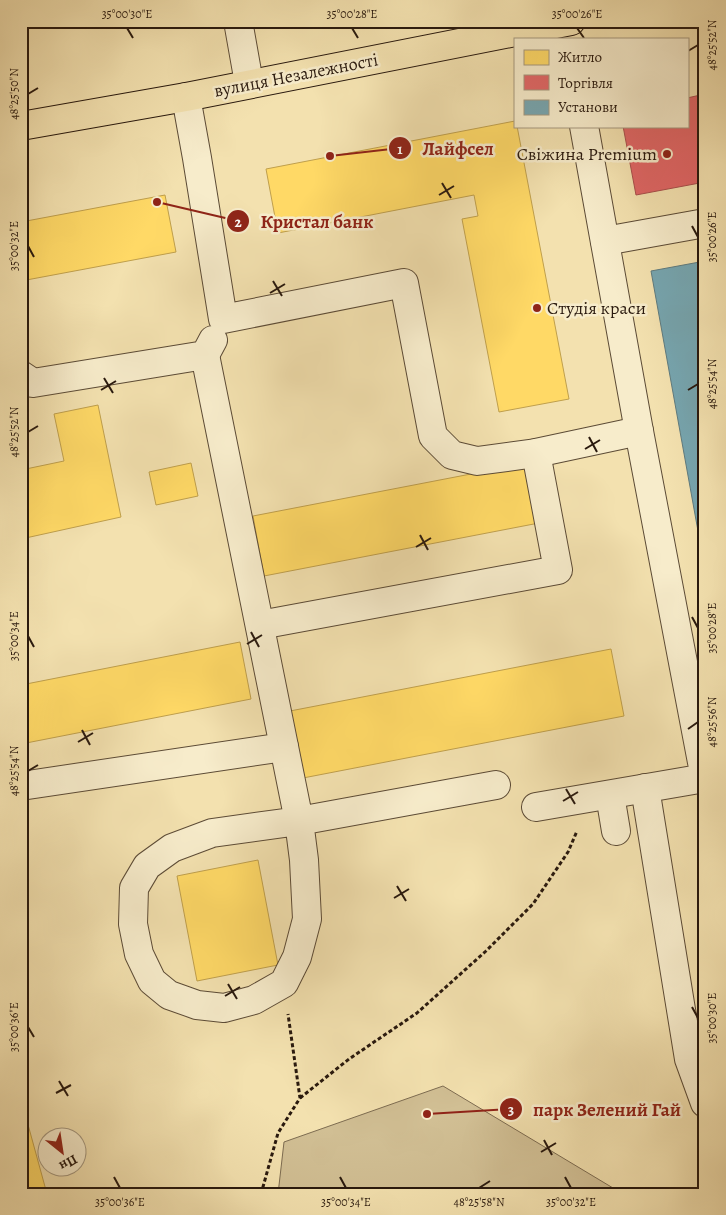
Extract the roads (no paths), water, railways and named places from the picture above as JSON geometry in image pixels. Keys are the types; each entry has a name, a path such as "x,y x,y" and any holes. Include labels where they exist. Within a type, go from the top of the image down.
{"main road":[{"name":"вулиця Незалежності","path":"21,126 186,97 249,83 569,27"}],"lane":[{"path":"238,21 249,83"},
{"path":"186,97 223,319 205,355 299,821 304,860 307,918 297,957 284,983 254,1000 224,1008 196,1005 169,995 152,981 139,954 133,924 134,888 147,866 172,848 212,833 299,821 496,785"},
{"path":"536,807 705,778 584,128"},
{"path":"605,242 705,223"},
{"path":"223,319 404,283 433,436 452,455 477,461 536,453 640,431"},
{"path":"21,375 33,383 205,355"},
{"path":"260,625 558,570 536,453"},
{"path":"21,786 284,747"},
{"path":"645,788 689,1059 705,1103"},
{"path":"601,796 616,832"}],"place":[{"name":"Свіжина Premium","path":"667,154"},
{"name":"Лайфсел","path":"330,156"},
{"name":"Кристал банк","path":"157,202"},
{"name":"Студія краси","path":"537,308"},
{"name":"парк Зелений Гай","path":"427,1114"}]}
